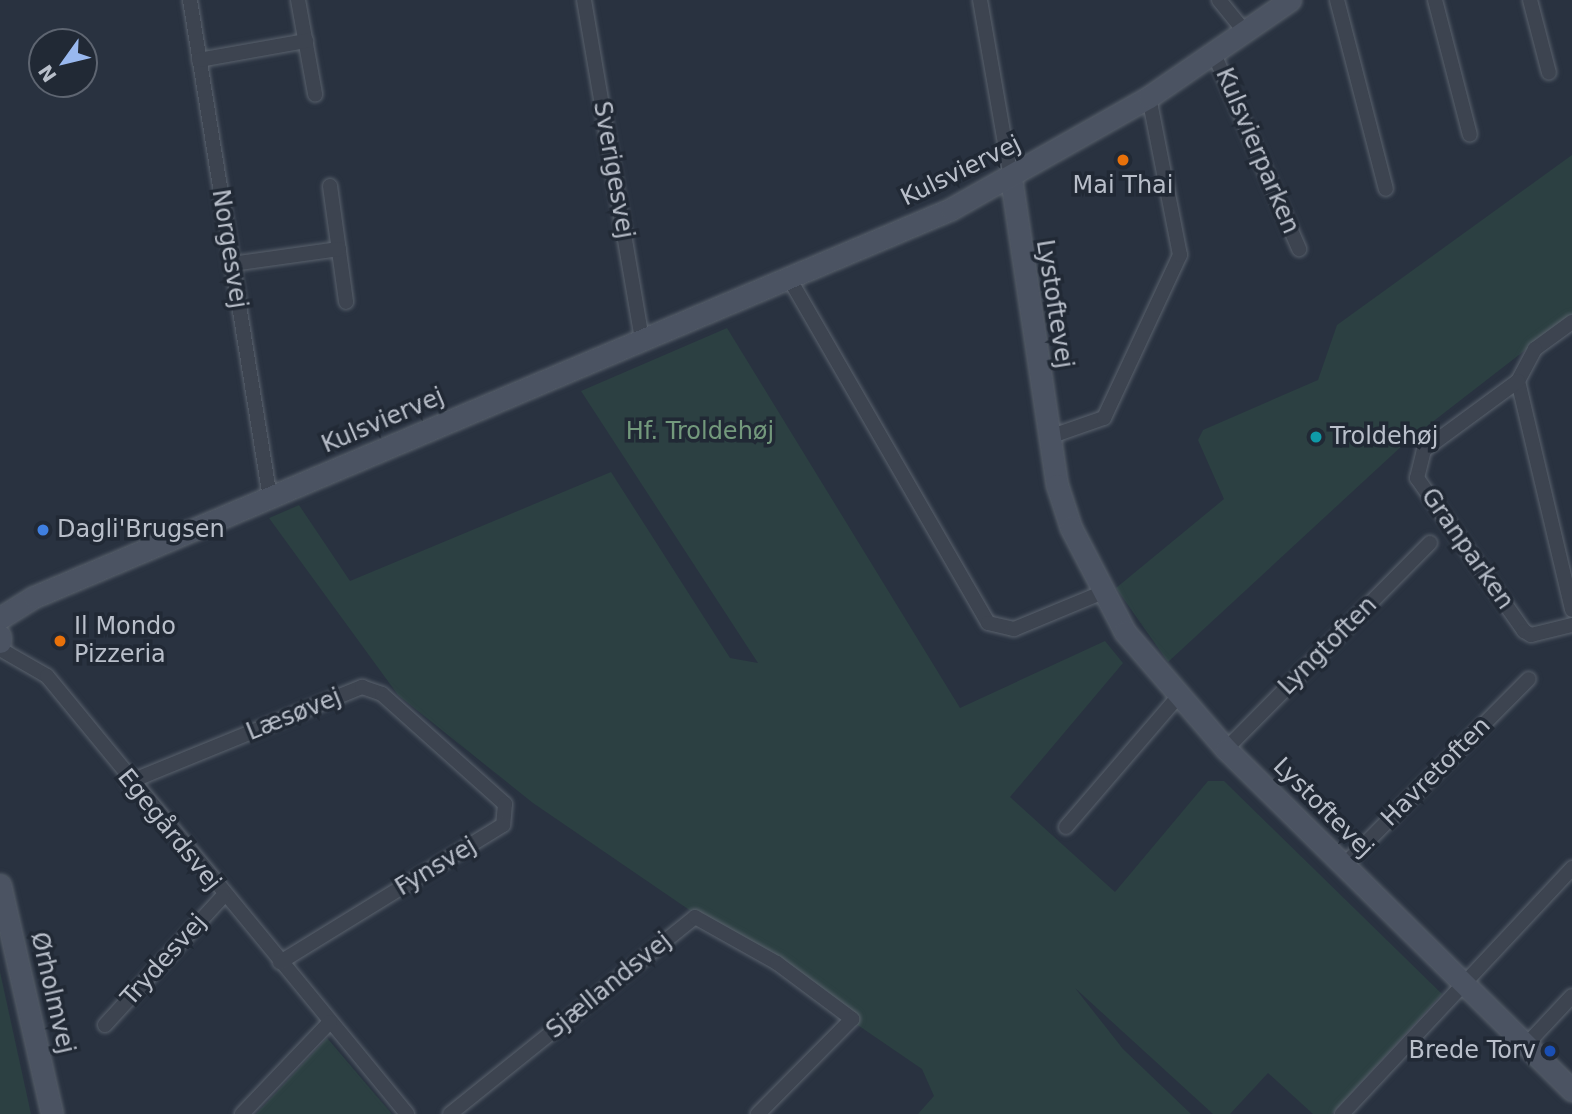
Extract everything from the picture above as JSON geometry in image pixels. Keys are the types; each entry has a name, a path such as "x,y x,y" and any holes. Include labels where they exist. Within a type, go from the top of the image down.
{"street":[{"name":"Norgesvej","path":"190,0 270,498"},
{"path":"298,0 315,94"},
{"name":"Sverigesvej","path":"584,0 642,340"},
{"path":"980,0 1011,178"},
{"path":"1219,0 1245,32"},
{"name":"Kulsviervej","path":"0,618 34,597 789,278 1011,178 1149,97 1290,0"},
{"path":"1337,0 1386,189"},
{"path":"1435,0 1470,135"},
{"path":"1530,0 1549,73"},
{"path":"199,60 306,41"},
{"name":"Kulsvierparken","path":"1214,54 1299,249"},
{"path":"1049,437 1104,418 1180,255 1149,97"},
{"name":"Lystoftevej","path":"1011,178 1049,437 1071,528 1101,593 1178,697 1226,749 1572,1090"},
{"path":"330,186 346,302"},
{"path":"232,264 339,249"},
{"path":"789,278 908,489 988,623 1014,629 1101,593"},
{"name":"Granparken","path":"1572,323 1535,349 1518,381 1424,450 1417,478 1524,631 1531,635 1572,625"},
{"path":"1518,381 1572,610"},
{"name":"Lyngtoften","path":"1226,749 1430,543"},
{"path":"0,636 0,642"},
{"name":"Egegårdsvej","path":"0,649 47,676 129,782 407,1114"},
{"name":"Havretoften","path":"1344,865 1528,679"},
{"name":"Læsøvej","path":"129,782 362,687 382,694 443,750"},
{"path":"1066,827 1178,697"},
{"name":"Fynsvej","path":"280,962 503,825 505,804 443,750"},
{"path":"1342,1114 1572,868"},
{"name":"Ørholmvej","path":"0,885 52,1114"},
{"name":"Trydesvej","path":"105,1025 223,896"},
{"name":"Sjællandsvej","path":"450,1114 695,917 777,963 852,1019 758,1114"},
{"path":"1526,1045 1572,996"},
{"path":"242,1114 330,1022"}],"green space":[{"path":"1572,155 1572,314 1404,444 1168,662 1116,588 1224,499 1198,440 1203,430 1318,380 1337,325"},
{"name":"Hf. Troldehøj","path":"727,328 960,708 1105,641 1123,663 1010,797 1115,892 1208,781 1224,781 1442,994 1332,1114 1313,1114 1268,1073 1230,1114 1213,1114 1075,988 1123,1049 1191,1114 918,1114 934,1096 922,1069 533,803 398,695 269,518 299,505 350,581 611,472 730,658 758,663 581,391"},
{"path":"0,972 31,1114 0,1114"},
{"path":"327,1038 392,1114 256,1114"}],"place":[{"name":"Mai Thai","path":"1123,160"},
{"name":"Troldehøj","path":"1316,437"},
{"name":"Dagli'Brugsen","path":"43,530"},
{"name":"Il Mondo Pizzeria","path":"60,641"},
{"name":"Brede Torv","path":"1550,1051"}]}
